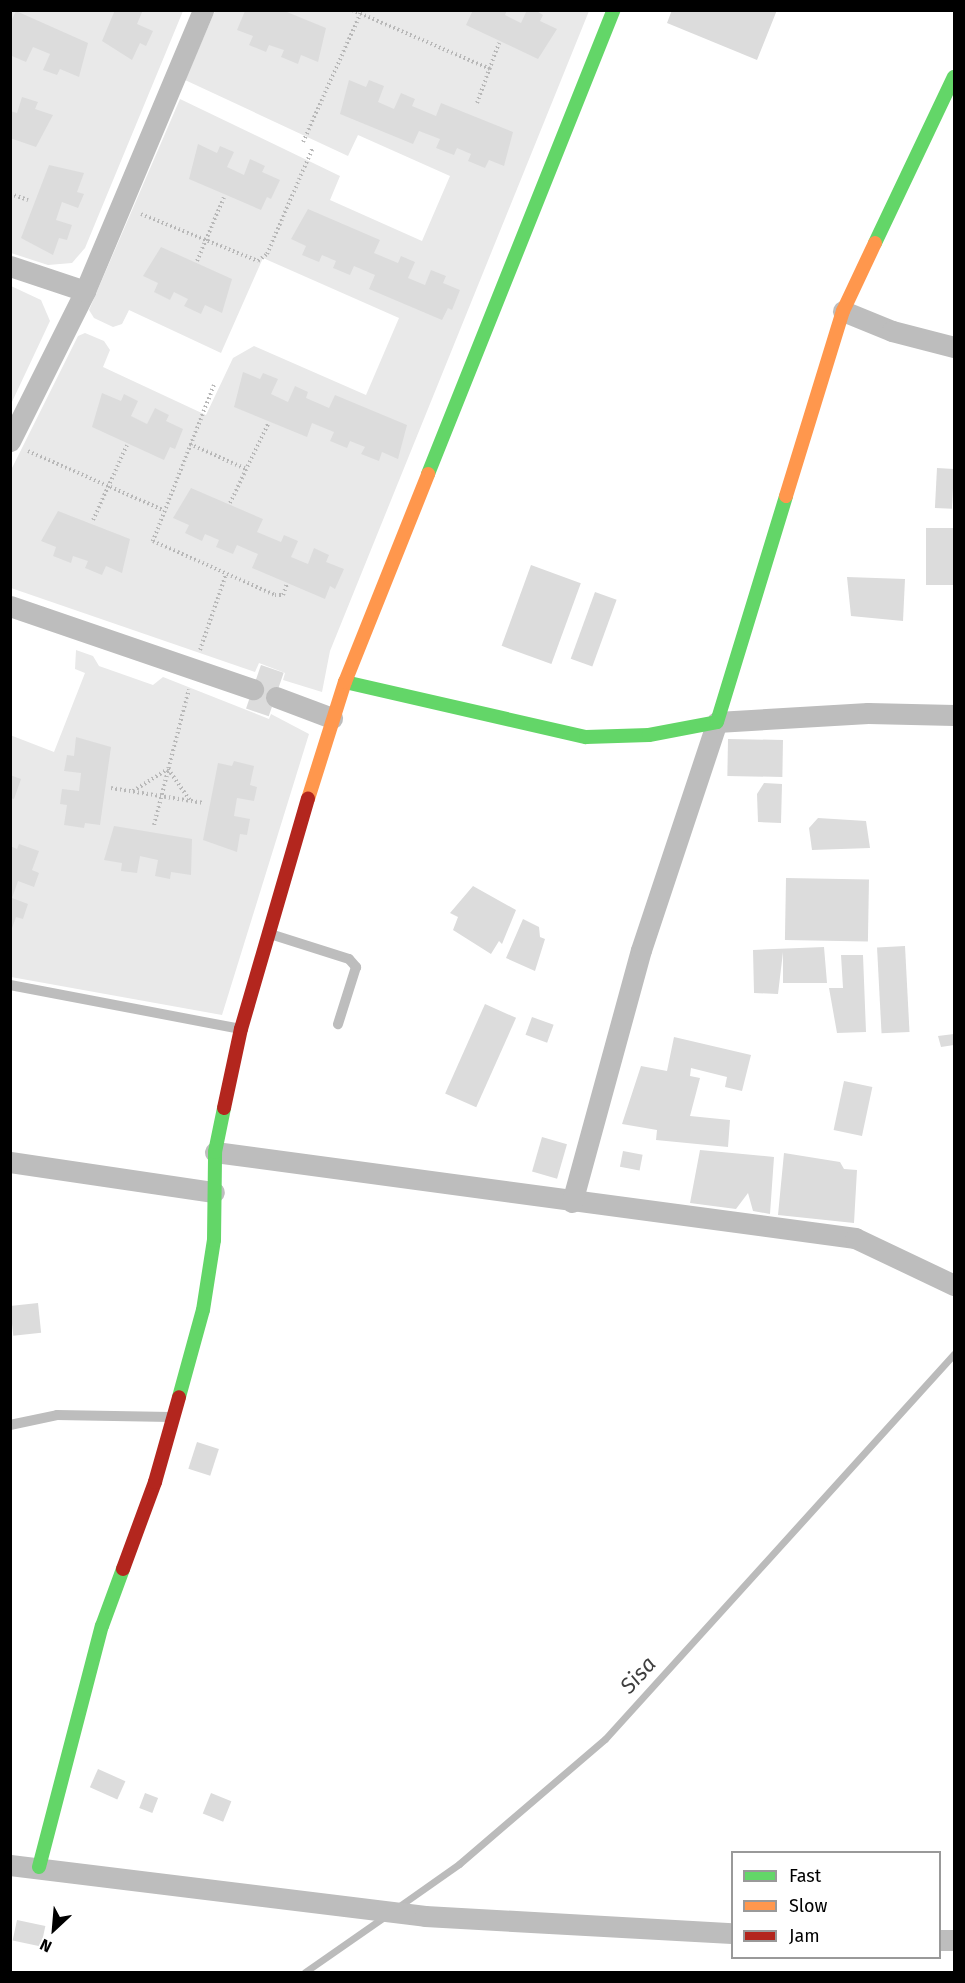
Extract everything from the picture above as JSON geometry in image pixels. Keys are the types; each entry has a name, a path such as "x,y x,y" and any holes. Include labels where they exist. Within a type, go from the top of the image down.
{"street":[{"path":"16,445 85,291 203,10"},
{"path":"39,1867 102,1626 174,1417 203,1310 214,1240 215,1152 241,1029 267,933 332,718 614,10"},
{"path":"572,1202 641,950 717,722 843,311 954,77"},
{"path":"10,266 85,291"},
{"path":"843,311 892,331 954,347"},
{"path":"10,606 253,689"},
{"path":"345,682 586,737 649,735 717,722 857,713 954,715"},
{"path":"276,697 332,718"},
{"path":"215,1152 572,1202 855,1238 954,1285"},
{"path":"10,1162 214,1192"},
{"path":"10,1865 425,1916 731,1933"}],"lane":[{"path":"267,933 349,959 356,967 338,1024"},
{"path":"10,985 241,1029"},
{"path":"10,1425 57,1415 174,1417"}],"path":[{"path":"352,10 362,12 490,69"},
{"path":"303,142 362,12"},
{"path":"477,103 499,44"},
{"path":"121,206 261,259 313,147"},
{"path":"10,194 28,200"},
{"path":"197,261 224,196"},
{"path":"214,385 164,510 154,544 275,595 283,595 287,584"},
{"path":"230,502 268,424"},
{"path":"190,444 246,469"},
{"path":"16,445 164,510"},
{"path":"93,520 127,445"},
{"path":"154,825 194,669 226,574"},
{"path":"132,791 168,769"},
{"path":"168,769 190,801"},
{"path":"111,788 204,803"}],"shaded area":[{"path":"11,11 183,11 85,248 72,263 48,265 11,253"},
{"path":"215,11 589,11 330,651 322,692 283,680 285,673 259,663 255,672 11,588 10,472 78,336 85,333 104,341 110,350 103,367 206,415 233,358 254,346 366,395 399,318 263,258 221,353 129,310 122,324 113,327 94,318 89,310 180,99 340,176 330,200 422,241 450,176 358,135 348,156 185,80"},
{"path":"11,286 41,300 50,321 11,404"},
{"path":"76,650 93,656 99,666 153,685 163,677 269,719 271,714 309,734 222,1015 11,977 10,735 54,752 85,673 75,669"}],"building":[{"path":"115,10 143,10 137,24 153,31 146,46 140,43 132,60 102,41"},
{"path":"282,10 326,28 318,62 301,55 298,64 281,57 284,50 269,45 266,52 249,45 253,36 237,30 245,11"},
{"path":"473,10 507,10 505,15 521,23 527,10 535,10 543,15 540,21 557,29 538,59 466,25"},
{"path":"672,10 777,10 757,60 667,23"},
{"path":"16,11 88,43 79,77 60,69 57,75 43,70 50,54 33,47 26,62 12,56 10,23"},
{"path":"349,80 366,87 369,80 384,86 378,102 394,109 401,93 415,99 412,106 436,116 441,103 513,132 504,166 489,160 485,168 468,161 471,154 457,148 454,155 436,148 440,139 419,131 413,144 340,114"},
{"path":"22,97 38,102 35,109 53,115 36,147 10,138 10,111 17,113"},
{"path":"198,144 217,153 220,146 234,152 227,167 244,175 250,159 265,166 262,172 280,180 271,199 267,197 261,210 189,179"},
{"path":"49,165 84,173 77,192 84,194 78,208 62,202 56,220 72,225 67,240 59,238 53,255 21,238"},
{"path":"308,209 380,240 374,253 398,263 401,256 415,262 408,278 425,285 431,270 446,276 443,283 460,290 452,310 448,308 442,320 369,289 375,275 354,266 350,275 333,268 336,261 322,255 319,262 302,255 306,246 291,239"},
{"path":"161,247 232,279 222,313 205,305 201,314 184,306 188,299 174,292 170,300 154,292 158,283 143,276"},
{"path":"243,372 260,379 263,373 278,379 271,394 288,402 295,386 308,392 306,398 329,408 335,395 407,425 398,459 382,452 379,461 361,454 365,447 350,441 347,448 330,441 334,432 312,423 307,437 234,407"},
{"path":"102,393 121,401 124,394 138,401 131,416 147,424 155,408 169,415 166,421 183,429 175,449 170,447 164,460 92,427"},
{"path":"937,468 954,469 952,509 935,508"},
{"path":"191,488 263,519 257,532 281,542 284,535 298,541 291,557 308,564 314,548 329,555 326,562 344,569 335,589 330,586 325,599 252,568 258,554 237,545 233,554 216,547 219,540 205,534 202,541 185,533 189,525 173,518"},
{"path":"58,511 130,539 122,573 106,566 102,575 85,568 88,561 73,556 71,563 53,556 56,547 41,541"},
{"path":"926,528 954,528 954,585 926,585"},
{"path":"531,565 581,583 551,664 502,646"},
{"path":"847,577 905,579 903,621 851,616"},
{"path":"595,592 617,600 592,667 571,659"},
{"path":"261,665 284,673 269,716 246,708"},
{"path":"76,737 111,747 100,825 85,823 84,828 64,825 67,805 60,804 62,789 79,791 81,773 64,771 67,755 74,756"},
{"path":"728,739 783,740 782,777 727,776"},
{"path":"234,761 254,766 250,785 257,787 254,801 237,798 234,816 250,819 247,835 240,834 237,852 203,840 218,763 232,766"},
{"path":"10,775 21,779 14,799 10,798"},
{"path":"764,783 782,784 781,823 758,822 757,794"},
{"path":"818,818 866,821 870,848 812,850 809,828"},
{"path":"114,826 192,839 191,875 171,872 170,879 155,876 158,860 140,856 137,873 121,871 122,863 104,860"},
{"path":"19,844 39,851 32,870 39,873 34,887 18,881 12,898 28,904 23,919 16,917 11,931 10,846 17,849"},
{"path":"786,878 869,879 868,941 785,940"},
{"path":"473,886 516,910 502,944 499,941 491,954 453,930 458,917 450,913"},
{"path":"523,919 539,927 540,937 545,939 535,971 506,958"},
{"path":"905,946 910,1032 882,1033 877,947"},
{"path":"824,947 827,983 783,983 783,952 778,994 754,993 753,950"},
{"path":"841,955 863,955 866,1032 837,1033 829,988 843,988"},
{"path":"485,1004 516,1018 476,1107 445,1094"},
{"path":"532,1017 554,1025 547,1043 526,1035"},
{"path":"954,1034 954,1045 941,1047 938,1036"},
{"path":"674,1037 751,1055 742,1091 725,1087 727,1077 691,1068 690,1076 700,1078 690,1116 730,1120 728,1147 656,1140 657,1130 622,1124 641,1066 667,1071"},
{"path":"844,1081 872,1087 862,1136 834,1130"},
{"path":"542,1137 567,1144 557,1179 532,1172"},
{"path":"700,1150 774,1157 770,1214 753,1211 748,1193 736,1209 690,1203"},
{"path":"623,1151 643,1155 640,1171 620,1167"},
{"path":"784,1153 840,1162 844,1169 857,1170 854,1223 778,1215"},
{"path":"38,1303 41,1333 13,1336 10,1306"},
{"path":"197,1442 219,1449 210,1476 188,1469"},
{"path":"98,1769 125,1781 117,1799 90,1787"},
{"path":"145,1793 158,1798 152,1813 139,1808"},
{"path":"211,1793 231,1801 223,1822 203,1813"},
{"path":"17,1920 45,1926 41,1947 13,1941"}],"waterway":[{"name":"Sisa","path":"398,1907 459,1864 605,1739 954,1354"},
{"name":"Sisa","path":"305,1972 384,1917"}],"traffic: fast":[{"path":"428,474 614,10"},
{"path":"875,243 954,77"},
{"path":"345,682 586,737 649,735 717,722 786,496"},
{"path":"179,1397 203,1310 214,1240 215,1152 224,1108"},
{"path":"39,1867 102,1626 123,1569"}],"traffic: slow":[{"path":"786,496 843,311 875,243"},
{"path":"308,799 345,682 428,474"}],"traffic: jam":[{"path":"224,1108 241,1029 308,799"},
{"path":"123,1569 155,1482 179,1397"}]}
